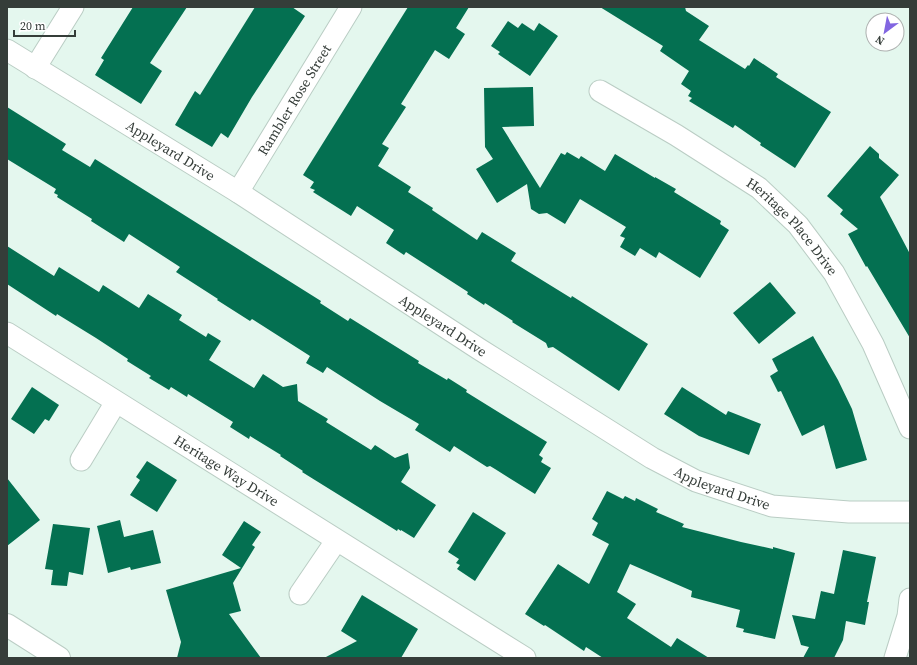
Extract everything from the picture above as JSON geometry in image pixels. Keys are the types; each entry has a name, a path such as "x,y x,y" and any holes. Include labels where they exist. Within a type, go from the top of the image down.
{"street":[{"path":"35,68 73,7"},
{"name":"Rambler Rose Street","path":"238,192 351,7"},
{"name":"Appleyard Drive","path":"7,50 238,192 479,349 652,458 696,482 772,506 849,512 910,512"},
{"name":"Heritage Place Drive","path":"600,91 676,135 759,188 798,225 834,273 872,344 910,428"},
{"name":"Heritage Way Drive","path":"7,333 336,541 525,658"},
{"path":"81,460 116,402"},
{"path":"300,594 336,541"},
{"path":"895,658 908,616 910,599"},
{"path":"7,625 59,658"}],"building":[{"path":"133,7 187,7 150,63 162,71 141,104 95,75 104,60 101,58"},
{"path":"255,7 292,7 305,16 252,97 228,138 221,133 212,147 175,125 195,91 200,95"},
{"path":"408,7 469,7 456,28 465,34 449,59 435,50 401,104 406,107 382,144 389,148 378,166 411,187 408,192 477,240 482,232 516,253 511,261 571,298 572,296 648,344 619,391 553,347 548,348 546,343 485,303 484,305 467,294 468,292 406,252 404,255 386,243 394,230 357,206 351,216 313,192 315,190 310,188 314,182 303,175"},
{"path":"600,7 685,7 686,11 709,26 699,40 745,69 754,58 778,74 776,77 831,112 795,168 760,145 761,143 735,125 733,128 689,101 692,98 688,96 691,91 681,84 689,71 660,51 663,46"},
{"path":"508,21 518,28 522,23 534,31 539,23 558,36 530,76 498,54 500,52 491,46"},
{"path":"533,87 534,126 502,127 540,188 561,153 565,155 567,152 579,159 581,156 605,171 615,154 676,189 674,192 721,221 720,224 729,230 700,278 659,252 656,258 640,248 635,256 620,247 625,238 620,236 626,227 580,199 565,224 547,213 539,214 531,209 527,184 497,203 476,169 493,159 485,147 484,88"},
{"path":"7,107 66,144 62,150 90,167 95,159 321,301 320,303 348,321 350,318 419,361 418,363 447,380 448,378 467,390 466,392 547,442 539,455 543,458 541,462 551,468 535,494 490,466 487,467 454,446 450,452 415,430 419,424 327,367 323,373 306,363 310,356 252,319 250,321 176,272 180,267 129,234 124,242 91,221 92,219 57,197 58,195 54,193 56,189 7,159"},
{"path":"870,146 879,154 879,158 899,175 880,197 910,254 910,338 867,266 866,267 848,234 858,229 840,214 843,210 827,196"},
{"path":"7,246 54,276 59,267 99,292 103,285 139,308 148,294 182,315 179,320 206,337 208,333 221,341 209,360 254,388 263,374 283,387 297,384 298,401 328,419 326,422 371,450 375,445 395,458 408,453 410,468 401,482 436,505 414,538 401,530 398,529 397,531 302,472 303,471 280,456 281,455 250,436 249,439 230,427 233,422 188,394 187,397 171,387 169,390 149,378 151,376 127,361 128,359 57,314 56,316 7,284"},
{"path":"770,282 796,313 759,344 733,313"},
{"path":"813,336 838,380 852,409 867,460 836,469 824,425 802,436 781,391 778,392 770,376 778,371 772,359"},
{"path":"32,387 59,405 49,421 45,419 34,434 11,419"},
{"path":"682,387 726,415 728,411 761,424 749,455 699,436 664,414"},
{"path":"147,461 177,480 157,512 130,495 140,480 136,477"},
{"path":"7,478 40,520 7,546"},
{"path":"607,491 623,499 625,496 635,501 636,498 658,509 656,512 684,524 682,527 741,542 773,549 773,547 795,553 775,639 743,632 744,629 736,627 740,610 691,597 692,591 630,564 617,592 636,604 627,618 671,647 677,638 709,658 603,658 586,647 584,651 545,625 544,626 525,614 558,564 589,584 609,544 592,535 598,523 592,519"},
{"path":"473,512 506,533 475,581 457,569 460,565 456,563 459,559 448,552"},
{"path":"120,520 124,537 153,530 161,563 131,570 130,567 108,573 97,526"},
{"path":"244,521 261,532 252,545 255,547 233,583 241,611 229,614 261,658 177,658 181,642 166,590 241,568 222,555"},
{"path":"53,524 90,528 83,575 69,572 67,586 51,585 53,570 45,569"},
{"path":"843,550 876,557 867,602 869,602 865,625 846,621 843,640 834,658 803,658 809,647 801,645 792,615 815,619 821,591 834,594"},
{"path":"362,595 418,629 401,658 324,658 357,641 341,631"}]}
